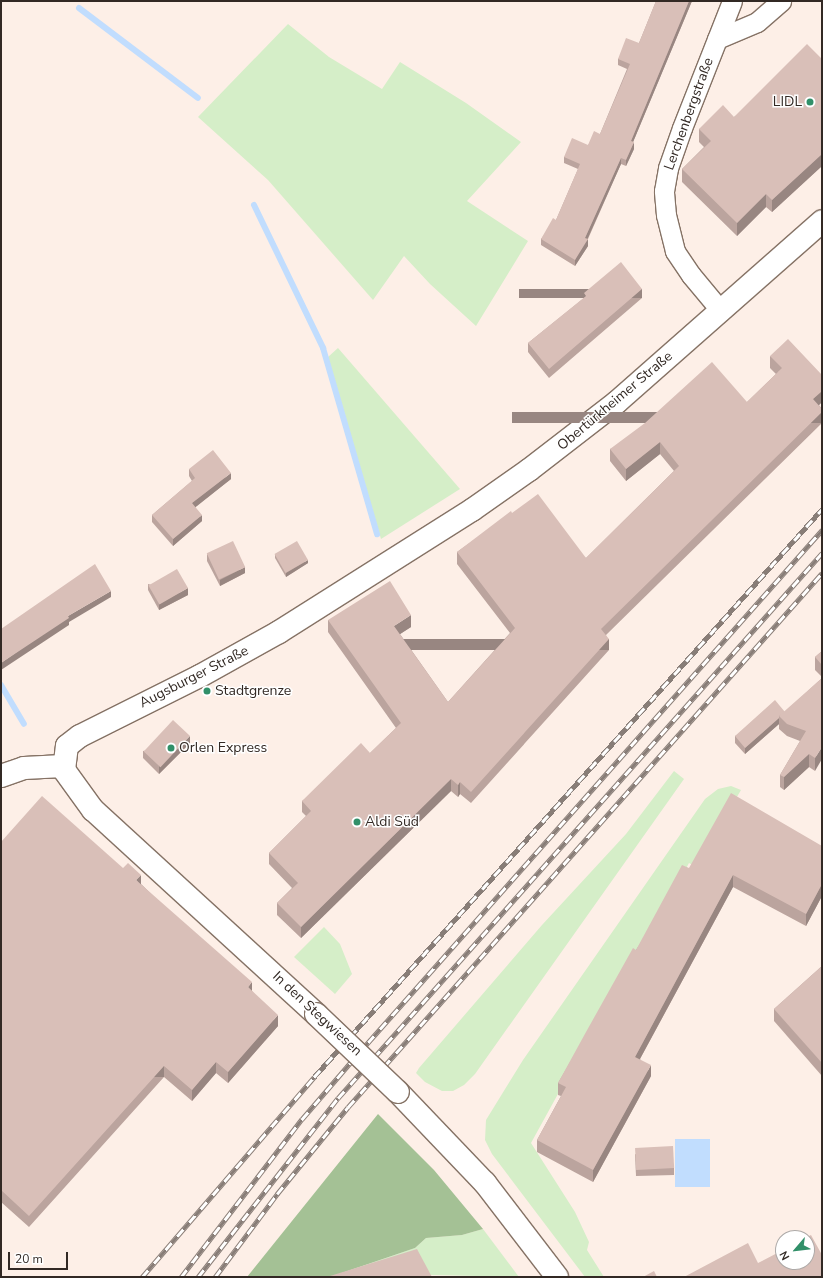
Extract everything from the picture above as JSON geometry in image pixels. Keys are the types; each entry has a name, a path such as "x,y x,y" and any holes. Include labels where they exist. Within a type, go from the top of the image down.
{"main road":[{"name":"Obertürkheimer Straße","path":"393,561 472,510 561,446 628,392 822,221"},
{"name":"Augsburger Straße","path":"63,766 65,750 74,740 236,657 393,561"},
{"path":"1,776 24,768 63,766"},
{"name":"In den Stegwiesen","path":"63,766 67,778 93,810 316,1014 398,1092 476,1171 557,1277"}],"street":[{"name":"Lerchenbergstraße","path":"721,311 691,275 675,251 668,228 664,197 667,174 675,146 732,1"},
{"path":"717,39 757,22 781,1"}],"green space":[{"path":"288,24 329,57 382,89 400,62 466,103 521,142 467,201 528,241 476,326 430,284 404,256 373,300 268,180 198,117"},
{"path":"338,348 460,489 381,539 328,357"},
{"path":"674,771 684,779 475,1074 464,1085 453,1091 442,1091 425,1082 416,1073 419,1068 542,925 626,834"},
{"path":"731,786 741,790 696,867 689,863 636,961 586,1043 531,1143 575,1212 589,1242 587,1250 604,1277 585,1277 492,1154 485,1140 486,1120 523,1060 705,799 718,789"},
{"path":"324,927 340,944 352,974 335,994 294,957"},
{"path":"378,1114 434,1170 483,1229 462,1235 426,1238 415,1248 330,1277 247,1277"},
{"path":"483,1229 519,1277 431,1275 330,1277 415,1248 426,1238 462,1235"}],"water":[{"path":"675,1139 710,1139 710,1187 675,1187"}],"building":[{"path":"656,1 689,1 631,141 634,142 626,160 621,158 585,238 588,239 575,260 541,239 553,218 556,220 580,164 564,157 572,138 588,145 594,131 600,134 630,64 618,59 626,38 639,43"},
{"path":"807,44 822,59 822,154 772,200 766,194 737,223 682,169 711,141 699,129 723,105 734,117"},
{"path":"621,262 642,289 549,369 528,343 586,296 584,293"},
{"path":"788,339 822,375 822,391 813,399 822,409 822,412 601,629 609,639 471,792 460,782 458,785 451,779 301,927 277,903 298,883 269,853 311,811 302,801 361,743 370,753 401,723 328,620 390,581 411,615 394,626 448,702 515,628 457,552 511,511 512,513 538,494 586,558 679,466 660,442 626,469 610,449 645,423 712,362 747,402 782,368 770,356"},
{"path":"213,450 231,473 192,503 202,515 173,539 152,515 195,478 189,469"},
{"path":"233,541 245,567 219,580 207,553"},
{"path":"297,541 308,560 285,573 274,554"},
{"path":"95,564 111,591 68,616 69,618 1,663 1,629"},
{"path":"177,569 188,588 159,605 148,586"},
{"path":"822,651 822,665 815,657"},
{"path":"822,678 822,747 815,758 809,754 784,777 780,775 806,731 787,724 779,716"},
{"path":"775,700 785,712 745,748 735,736"},
{"path":"173,720 190,736 160,767 144,751"},
{"path":"731,793 822,846 822,884 806,914 733,875 635,1057 651,1065 593,1170 537,1140 566,1087 558,1083 586,1032 633,948 636,950 682,865 689,868"},
{"path":"42,796 123,868 128,863 141,875 136,880 252,982 248,987 278,1015 228,1072 216,1062 192,1090 164,1066 29,1216 1,1190 1,842"},
{"path":"822,966 822,1063 774,1009"},
{"path":"673,1146 674,1168 636,1170 635,1148"},
{"path":"815,1242 822,1255 822,1277 684,1277 748,1243 758,1263 775,1254 775,1270 815,1270"},
{"path":"417,1249 432,1277 329,1277 330,1276"},
{"path":"654,1271 657,1277 643,1277"}],"waterway":[{"path":"79,8 198,98"},
{"path":"254,205 323,348 377,534"},
{"path":"1,685 24,724"}],"railway":[{"path":"142,1277 314,1077 822,509"},
{"path":"181,1277 302,1119 356,1056 822,530"},
{"path":"198,1277 338,1098 822,553"},
{"path":"215,1277 277,1194 348,1107 822,573"}],"place":[{"name":"LIDL","path":"810,102"},
{"name":"Stadtgrenze","path":"207,691"},
{"name":"Orlen Express","path":"171,748"},
{"name":"Aldi Süd","path":"357,822"}]}
